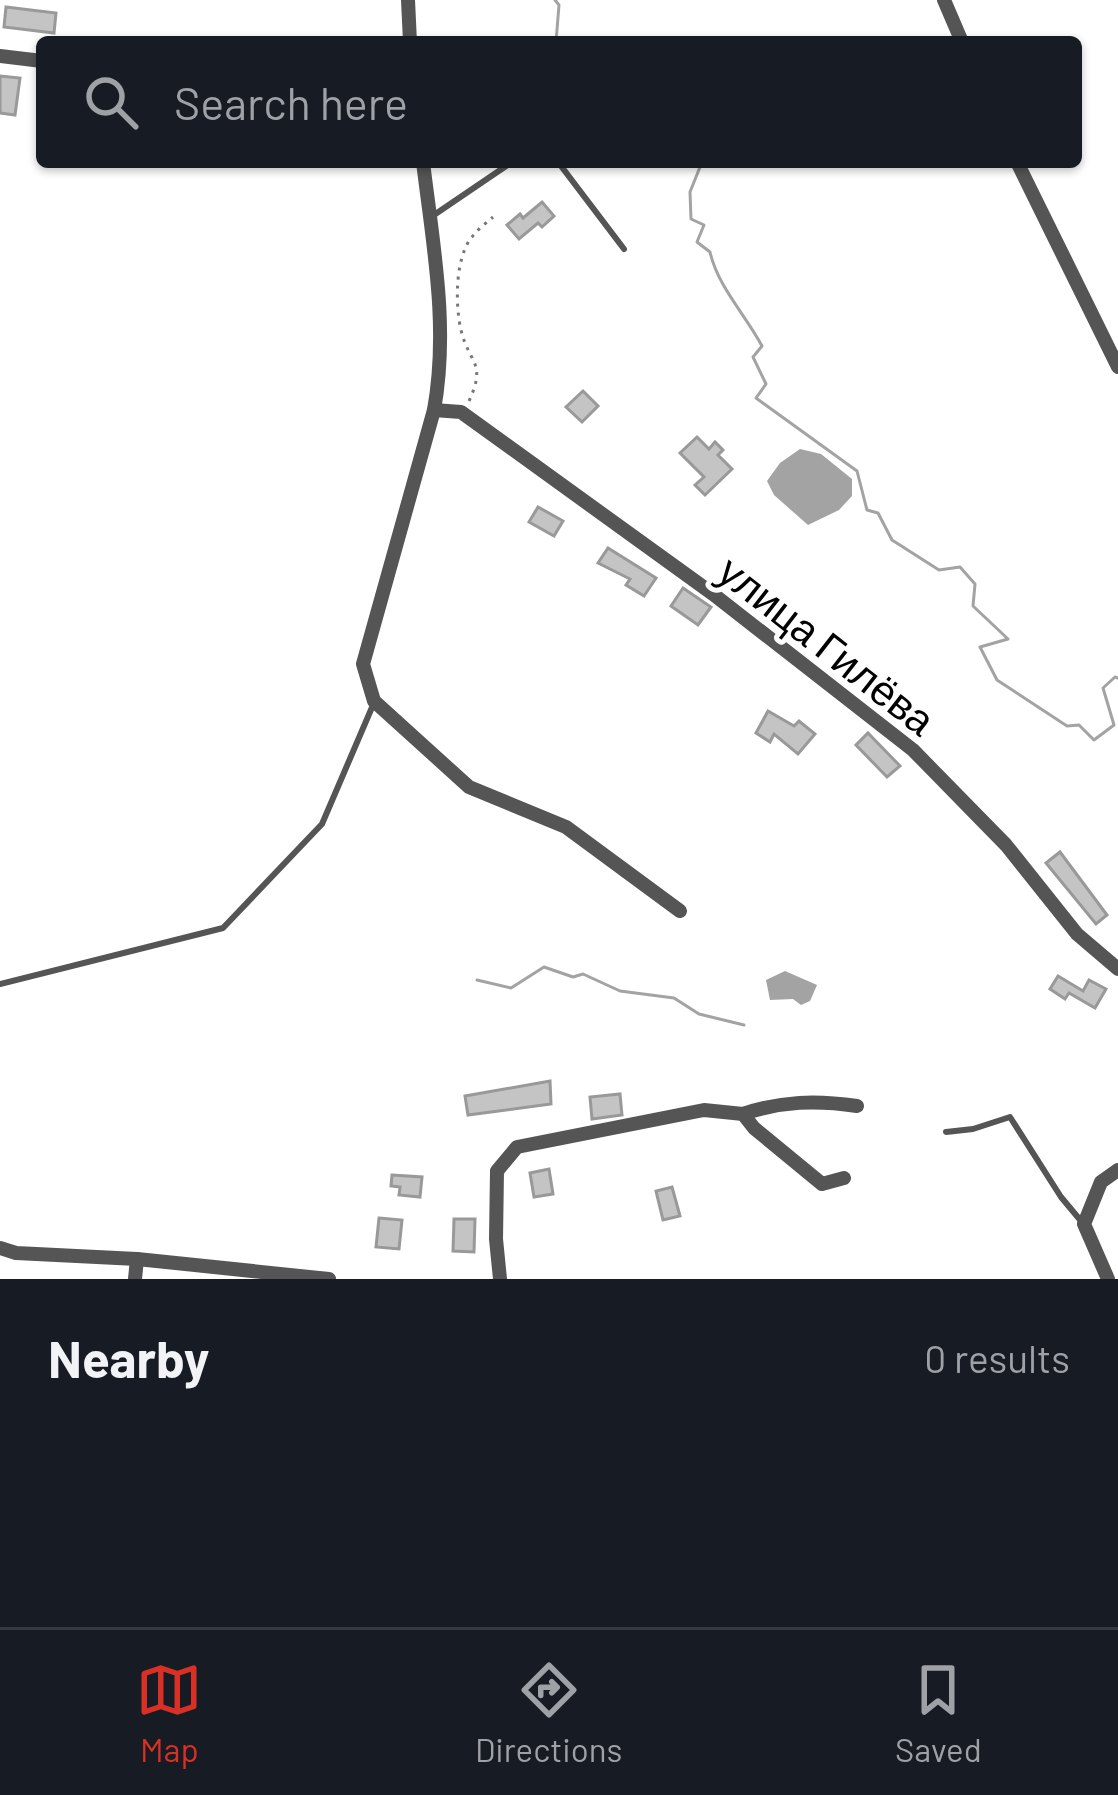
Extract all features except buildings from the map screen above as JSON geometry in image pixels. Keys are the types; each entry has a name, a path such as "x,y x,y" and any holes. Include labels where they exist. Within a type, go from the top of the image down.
{"street":[{"path":"408,0 410,36"},
{"path":"944,0 959,36"},
{"path":"0,56 36,60"},
{"path":"424,168 442,322 441,368 434,410 363,664 374,701 469,787 566,827 680,911"},
{"path":"1020,168 1118,367"},
{"path":"434,410 461,412"},
{"name":"улица Гилёва","path":"461,412 713,594 913,750 1006,845 1077,934 1118,969"},
{"path":"500,1279 496,1171 517,1147 704,1110 742,1114 769,1105 818,1100 857,1106"},
{"path":"742,1114 822,1184 844,1178"},
{"path":"1108,1279 1084,1224 1101,1182 1118,1170"},
{"path":"0,1248 329,1279"},
{"path":"135,1279 137,1259"}],"lane":[{"path":"430,218 503,168"},
{"path":"563,168 624,249"},
{"path":"0,984 223,928 322,824 374,701"},
{"path":"946,1132 1010,1117 1060,1197 1084,1224"}],"path":[{"path":"461,412 471,399 478,365 462,334 458,287 468,240 493,217"}],"shaded area":[{"path":"800,449 821,454 852,479 852,496 839,510 808,525 774,495 767,481 780,463"},
{"path":"785,971 817,985 810,1001 801,1005 793,999 770,1000 766,980"}],"waterway":[{"path":"555,0 559,5 556,36"},
{"path":"700,168 690,192 691,219 704,225 697,242 710,252 725,289 762,346 753,357 766,384 756,398 857,471 867,510 878,513 892,540 939,570 960,567 975,584 973,606 1008,639 980,647 997,680 1067,726 1079,725 1094,740 1114,725 1103,688 1118,678"},
{"path":"477,980 511,988 544,967 573,977 583,974 620,991 674,998 699,1014 744,1025"}]}
